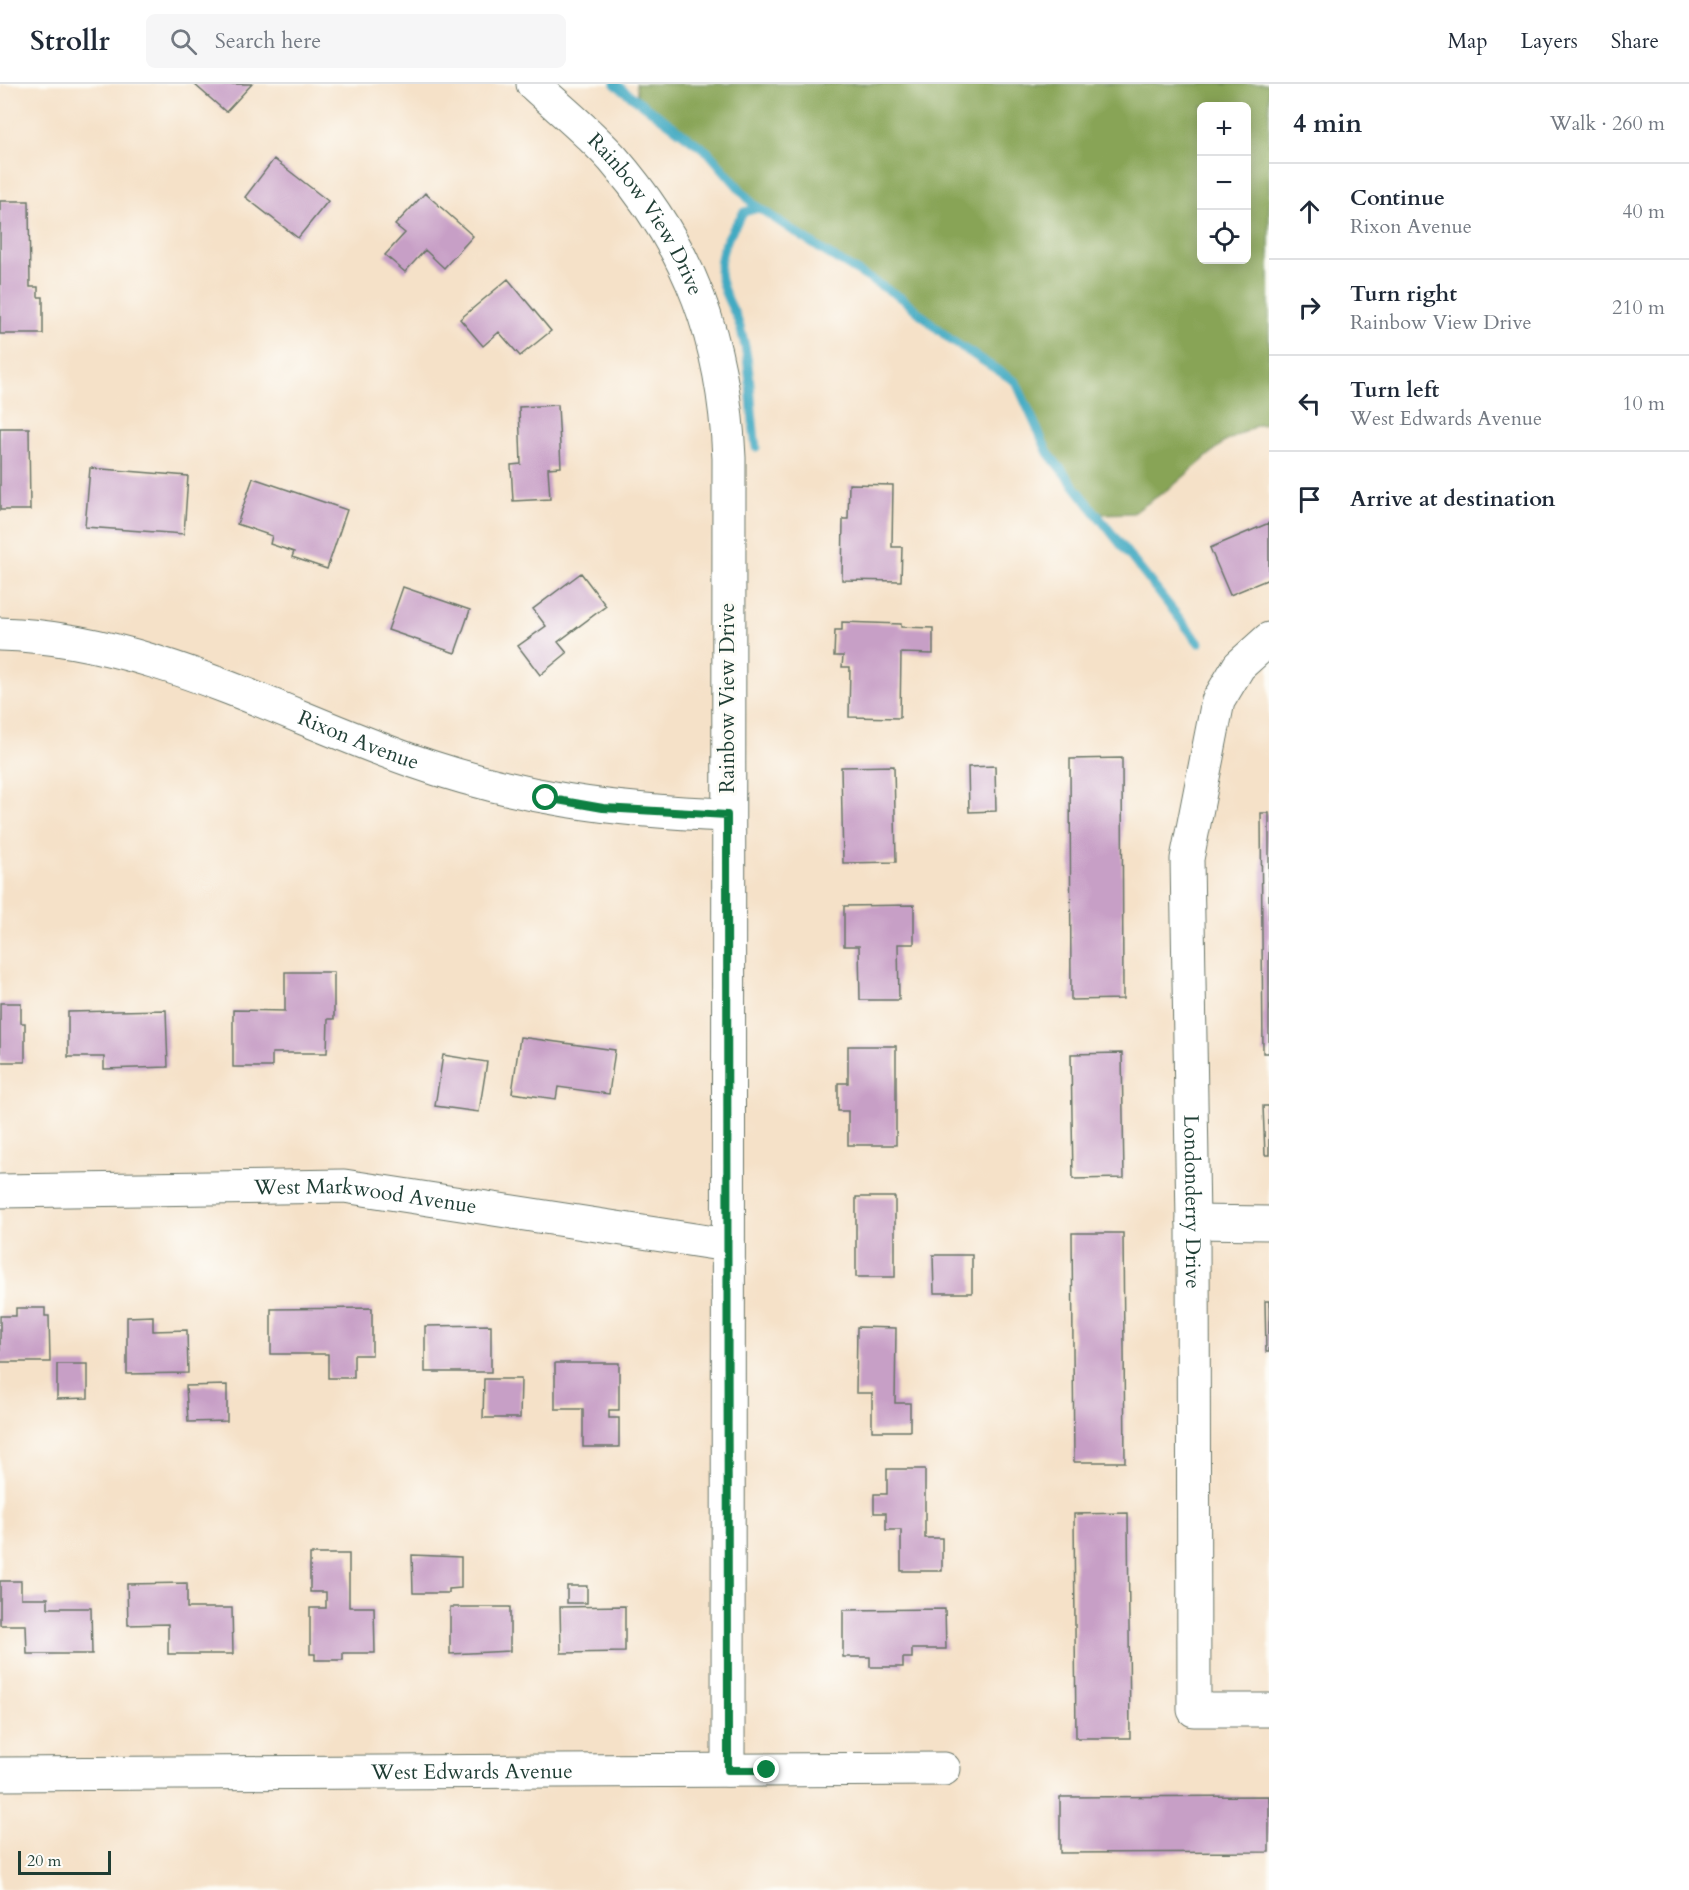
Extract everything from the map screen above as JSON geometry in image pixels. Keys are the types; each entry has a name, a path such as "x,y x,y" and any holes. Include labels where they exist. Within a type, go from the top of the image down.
{"street":[{"name":"Rainbow View Drive","path":"534,84 611,157 629,178 676,250 696,289 711,330 723,386 729,458 728,1770"},
{"name":"Rixon Avenue","path":"0,634 75,641 166,664 410,760 505,788 603,808 727,815"},
{"name":"Londonderry Drive","path":"1269,639 1239,666 1218,701 1187,859 1193,1222 1194,1710 1269,1710"},
{"name":"West Markwood Avenue","path":"0,1191 344,1186 727,1245"},
{"path":"1193,1222 1269,1223"},
{"name":"West Edwards Avenue","path":"0,1774 944,1769"}],"green space":[{"path":"636,84 1269,84 1269,424 1257,425 1223,443 1174,485 1133,513 1096,514 1048,453 1016,382 952,341 903,299 825,252 753,204 708,152 638,101"}],"building":[{"path":"194,84 252,84 226,112"},
{"path":"274,159 328,201 298,238 245,197"},
{"path":"425,193 473,236 444,268 425,250 405,272 385,255 405,233 395,225"},
{"path":"0,201 29,201 30,287 38,287 38,297 43,297 43,334 0,334"},
{"path":"508,279 551,331 520,356 499,332 483,346 460,319"},
{"path":"558,405 561,467 548,468 550,499 513,501 511,465 521,464 519,407"},
{"path":"0,428 29,428 30,510 0,510"},
{"path":"90,468 188,476 184,534 85,527"},
{"path":"253,478 347,510 327,569 292,557 294,552 270,544 272,536 237,524"},
{"path":"849,484 893,485 892,547 902,547 901,581 842,580 843,519 848,519"},
{"path":"1269,523 1269,579 1230,595 1210,548"},
{"path":"581,573 606,606 558,642 567,653 540,675 518,646 546,626 533,609"},
{"path":"403,587 470,610 455,653 388,630"},
{"path":"842,622 901,624 901,627 933,628 933,654 901,653 900,718 849,717 850,667 842,667 843,656 834,656 835,630 842,630"},
{"path":"1122,758 1123,999 1071,1000 1070,759"},
{"path":"894,766 896,862 843,863 841,767"},
{"path":"995,766 996,811 969,812 968,767"},
{"path":"1261,813 1269,813 1269,1053 1263,1053"},
{"path":"914,905 914,944 898,944 899,1000 860,1000 859,946 844,946 844,906"},
{"path":"285,972 334,972 334,1019 328,1019 327,1053 272,1053 272,1067 233,1067 233,1010 285,1011"},
{"path":"0,1003 21,1003 21,1023 25,1023 25,1062 0,1062"},
{"path":"166,1010 168,1067 104,1069 104,1057 68,1057 68,1012"},
{"path":"520,1037 615,1050 609,1094 558,1087 556,1099 512,1093"},
{"path":"848,1046 896,1046 896,1145 848,1145 848,1111 838,1111 838,1083 848,1083"},
{"path":"1122,1053 1124,1178 1073,1179 1071,1054"},
{"path":"443,1055 487,1062 479,1112 435,1106"},
{"path":"1263,1106 1269,1106 1269,1155 1265,1155"},
{"path":"856,1197 895,1197 895,1277 856,1277"},
{"path":"1072,1233 1123,1233 1125,1462 1074,1462"},
{"path":"933,1255 972,1255 972,1293 934,1293"},
{"path":"1265,1301 1269,1301 1269,1352 1266,1352"},
{"path":"16,1308 45,1308 45,1316 49,1316 50,1362 0,1362 0,1316 16,1316"},
{"path":"372,1308 372,1355 354,1355 354,1378 328,1378 328,1354 271,1354 271,1309"},
{"path":"153,1316 153,1331 187,1330 188,1373 127,1374 127,1317"},
{"path":"491,1325 491,1372 425,1372 425,1326"},
{"path":"857,1327 896,1328 895,1403 910,1403 910,1431 872,1431 872,1393 856,1393"},
{"path":"555,1363 619,1363 619,1410 609,1410 609,1418 619,1418 619,1447 583,1447 583,1409 555,1409"},
{"path":"57,1364 88,1364 88,1398 57,1399"},
{"path":"484,1379 521,1379 520,1418 483,1418"},
{"path":"227,1385 227,1421 188,1422 186,1386"},
{"path":"887,1469 925,1469 925,1538 942,1538 942,1571 901,1571 901,1530 886,1530 886,1513 874,1513 874,1494 887,1494"},
{"path":"1128,1513 1130,1738 1076,1738 1074,1514"},
{"path":"310,1554 349,1554 349,1607 374,1607 375,1653 343,1653 343,1660 315,1660 315,1654 310,1654 310,1608 326,1608 326,1592 310,1592"},
{"path":"412,1555 461,1557 461,1588 449,1589 449,1593 413,1593"},
{"path":"0,1581 21,1581 21,1598 48,1598 48,1608 91,1608 92,1654 27,1654 26,1625 0,1625"},
{"path":"187,1583 187,1608 232,1608 233,1654 168,1654 168,1624 128,1625 127,1584"},
{"path":"567,1586 587,1586 587,1603 567,1603"},
{"path":"625,1606 625,1652 561,1653 560,1607"},
{"path":"450,1607 510,1607 510,1651 450,1654"},
{"path":"945,1609 946,1649 912,1649 912,1658 903,1658 903,1667 870,1667 870,1657 843,1657 843,1610"},
{"path":"1269,1796 1269,1852 1060,1853 1060,1797"}],"waterway":[{"path":"615,84 708,152 753,204 825,252 903,299 952,341 1016,382 1048,453 1199,643"},
{"path":"756,447 746,350 737,318 725,293 720,266 725,244 744,212 759,208"}],"route":[{"path":"546,798 603,808 659,813 727,815 728,1770 767,1770"}]}
